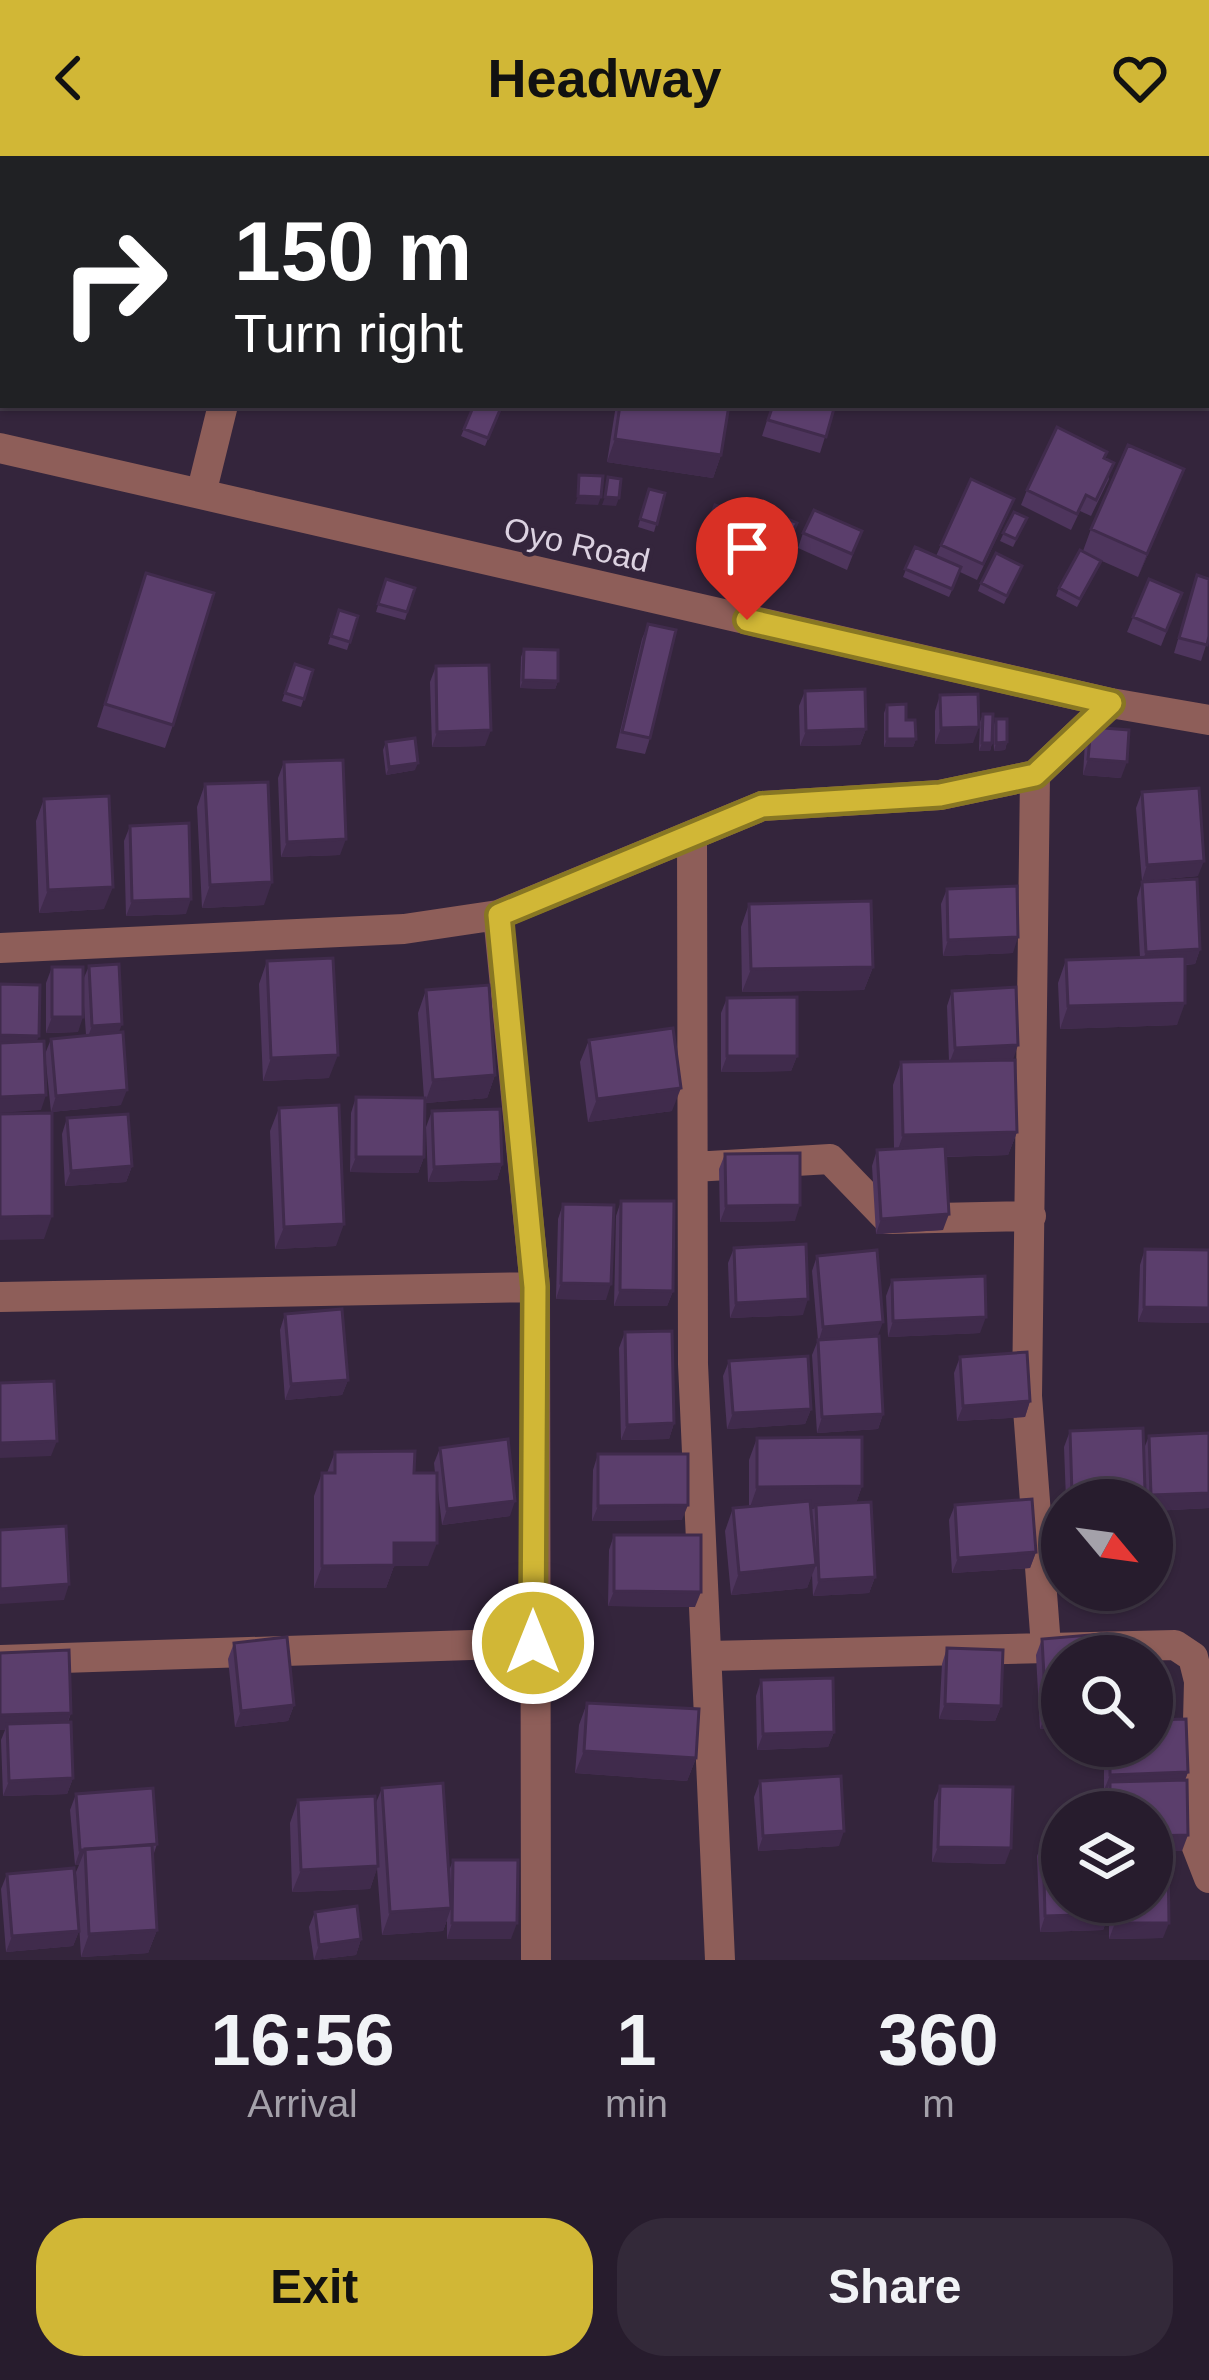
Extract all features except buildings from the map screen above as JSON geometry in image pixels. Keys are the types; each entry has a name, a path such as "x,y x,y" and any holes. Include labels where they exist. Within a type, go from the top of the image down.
{"street":[{"path":"201,494 222,408"},
{"name":"Oyo Road","path":"0,448 1111,703 1209,720"},
{"path":"0,947 404,929 499,915 762,806 940,795 1035,775 1111,703"},
{"path":"1035,775 1027,1396 1045,1635"},
{"path":"692,836 693,1364 720,1960"},
{"path":"499,915 535,1287 536,1960"},
{"path":"693,1167 830,1159 888,1219 1031,1216"},
{"path":"0,1298 535,1287"},
{"path":"0,1660 533,1643"},
{"path":"1173,1645 1193,1657 1198,1682 1195,1842 1209,1878"},
{"path":"708,1656 1041,1646"}],"route":[{"path":"533,1643 535,1287 499,915 762,806 940,795 1035,775 1111,703 747,620"}]}
